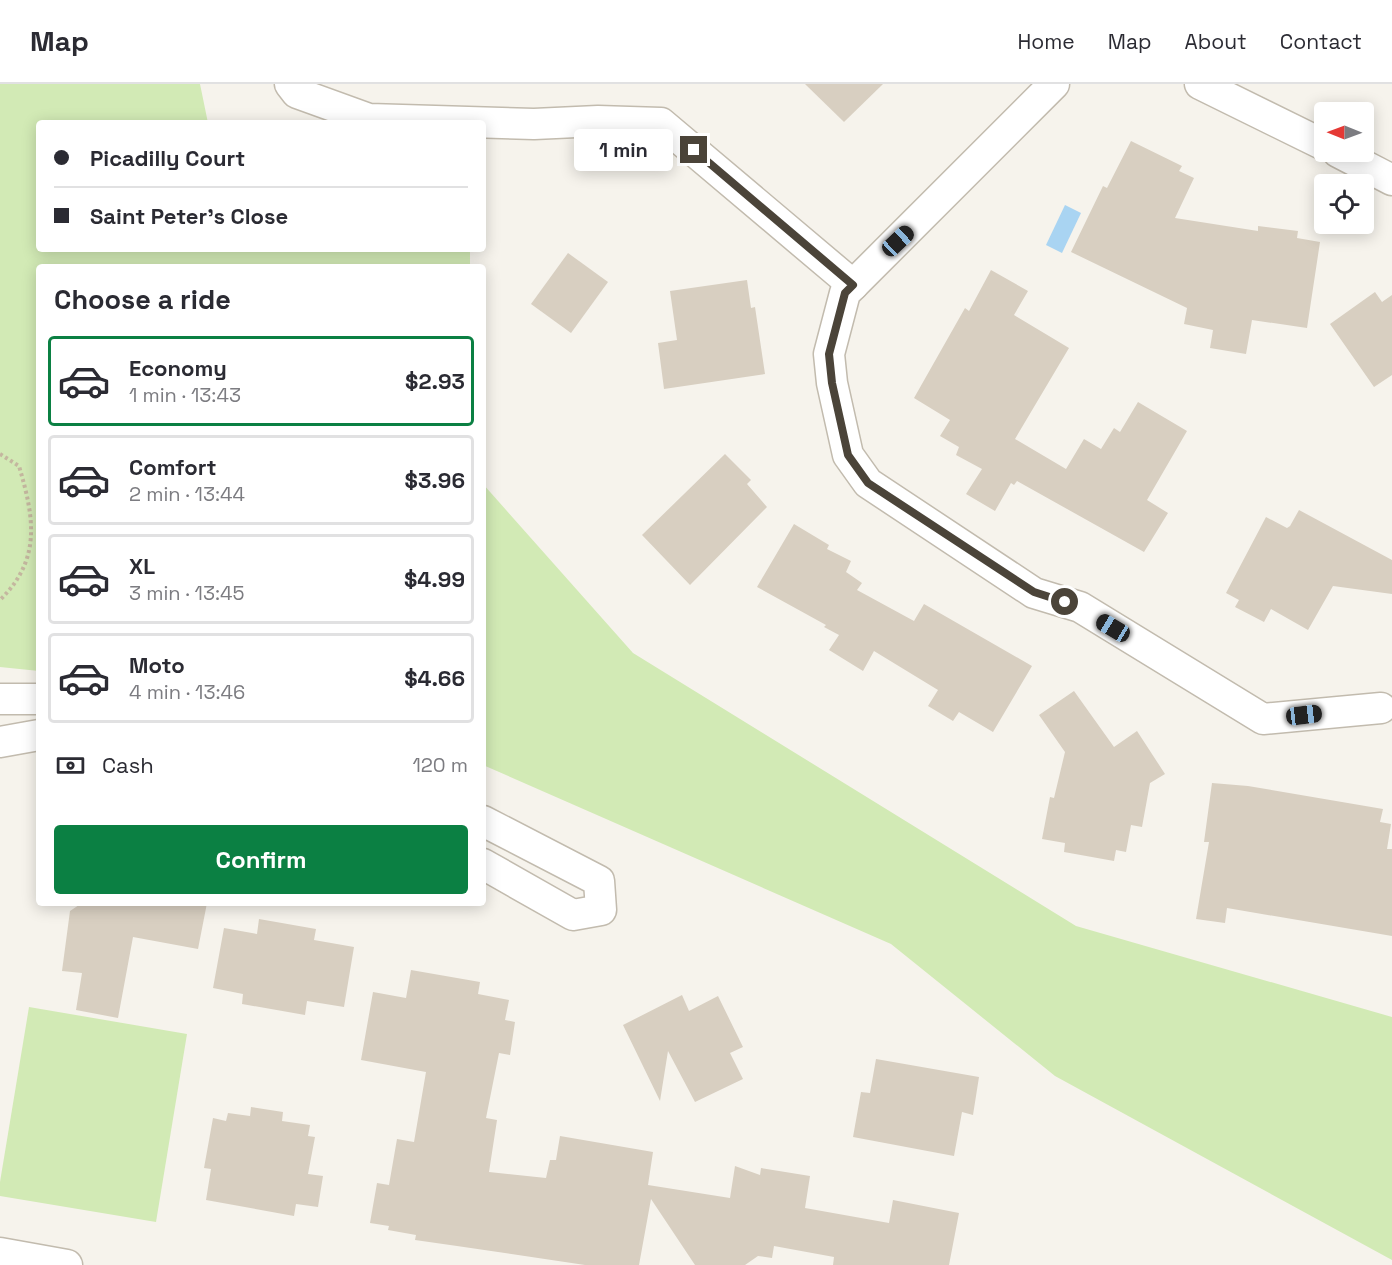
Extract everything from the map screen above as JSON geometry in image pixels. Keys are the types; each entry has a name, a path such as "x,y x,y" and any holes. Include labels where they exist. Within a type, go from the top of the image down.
{"street":[{"path":"290,84 297,93 369,119 402,120"},
{"path":"1054,84 845,293 829,354 845,449 868,483 1034,592 1080,607 1263,719 1381,708"},
{"path":"1200,84 1314,140"},
{"path":"486,123 534,124 598,121 661,123 853,285"},
{"path":"1357,162 1392,180"},
{"path":"0,699 36,699"},
{"path":"0,742 36,736"},
{"path":"486,823 599,881 601,910 573,915 486,866"},
{"path":"0,1253 67,1265"}],"path":[{"path":"0,454 19,466 31,507 31,547 22,573 0,600"}],"green space":[{"path":"0,84 200,84 207,120 36,120 36,252 470,252 470,264 36,264 36,671 0,667"},
{"path":"486,487 633,653 1076,926 1392,1017 1392,1260 1055,1076 891,944 486,766"},
{"path":"29,1007 187,1034 156,1222 0,1196 0,1182"}],"water":[{"path":"1065,205 1081,213 1062,253 1046,245"}],"building":[{"path":"805,84 883,84 844,122"},
{"path":"1131,141 1182,166 1179,171 1194,178 1175,218 1258,231 1258,226 1298,231 1297,238 1320,242 1307,328 1252,320 1246,354 1210,348 1213,330 1184,324 1187,308 1071,252 1103,186 1107,188"},
{"path":"568,253 608,282 571,333 531,304"},
{"path":"991,270 1028,291 1014,315 1069,348 1015,439 1066,469 1084,439 1101,449 1114,428 1120,432 1138,402 1187,431 1147,500 1168,513 1144,552 1017,481 1014,485 1011,483 995,511 966,494 982,469 956,455 959,447 940,436 950,420 914,398 965,308 969,311"},
{"path":"747,280 751,308 755,307 765,374 664,389 658,343 677,340 670,291"},
{"path":"1375,292 1382,302 1392,295 1392,375 1374,387 1330,324"},
{"path":"725,454 751,480 747,484 767,507 690,585 642,535"},
{"path":"1299,510 1392,560 1392,594 1333,586 1308,630 1271,609 1264,622 1235,607 1239,600 1226,593 1266,517 1287,528"},
{"path":"794,524 829,545 827,549 851,561 846,572 862,583 857,590 914,621 924,604 1032,666 993,732 959,712 953,721 928,706 938,690 874,651 863,671 829,650 839,635 824,627 826,625 757,587"},
{"path":"1074,691 1114,747 1137,731 1165,774 1150,783 1142,827 1131,825 1126,852 1116,850 1114,861 1064,852 1065,843 1042,839 1050,797 1054,798 1065,752 1039,715"},
{"path":"1212,783 1248,786 1383,809 1380,822 1391,824 1387,849 1392,849 1392,936 1227,908 1225,923 1196,919 1209,842 1204,842"},
{"path":"78,906 206,906 198,949 133,937 118,1018 76,1010 82,973 62,971 70,911"},
{"path":"259,919 316,929 314,940 354,947 344,1007 307,1001 305,1015 242,1004 243,994 213,988 224,928 257,934"},
{"path":"411,970 480,982 478,994 509,1000 505,1020 515,1022 510,1055 499,1053 486,1118 497,1120 489,1172 546,1178 550,1160 556,1160 560,1136 653,1152 648,1185 730,1198 735,1166 760,1175 761,1168 810,1176 805,1208 889,1223 893,1200 959,1213 949,1265 833,1265 834,1257 774,1246 772,1258 758,1256 745,1265 695,1265 651,1199 639,1265 585,1265 415,1240 416,1235 388,1230 389,1226 370,1223 377,1183 389,1185 397,1139 414,1142 426,1072 361,1060 373,992 406,998"},
{"path":"682,995 689,1011 718,996 743,1047 730,1053 743,1079 695,1102 668,1051 660,1101 623,1025"},
{"path":"876,1059 979,1077 973,1115 962,1112 954,1156 853,1137 861,1092 870,1093"},
{"path":"251,1107 283,1112 282,1121 310,1125 308,1136 315,1137 308,1174 323,1176 318,1207 296,1204 294,1216 206,1200 211,1169 204,1168 213,1118 226,1121 228,1113 250,1116"}],"route":[{"path":"694,150 853,285 845,293 829,354 832,383 845,449 868,483 1034,592 1065,602"}]}
